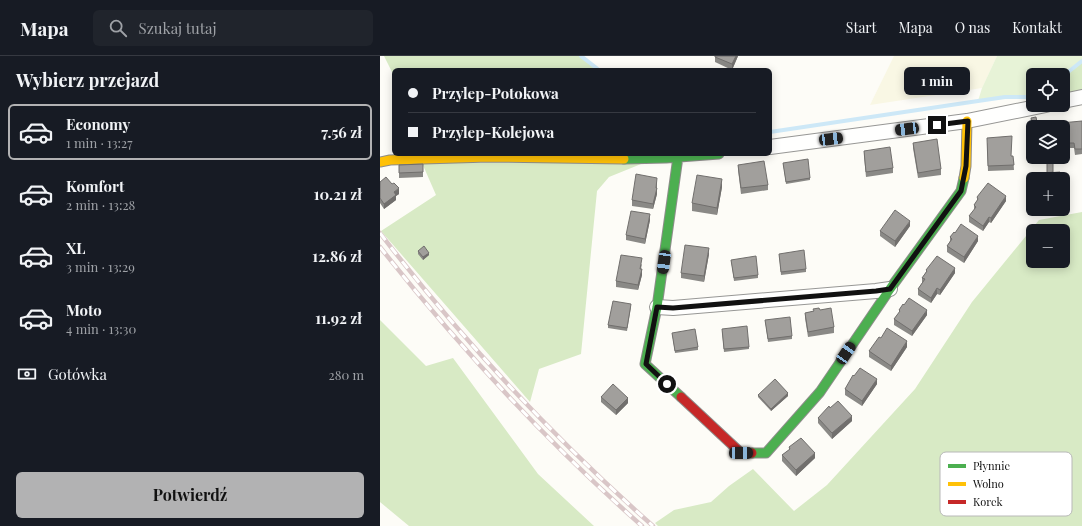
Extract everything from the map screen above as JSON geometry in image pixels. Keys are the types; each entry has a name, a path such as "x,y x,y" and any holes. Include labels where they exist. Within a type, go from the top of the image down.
{"street":[{"path":"1070,100 1082,97"},
{"path":"772,147 968,121 1026,109"},
{"path":"678,157 657,307 646,364 741,453 766,453 820,392 890,289 961,191 966,166 968,121"},
{"path":"380,162 390,160 501,156 574,159 705,156"},
{"path":"657,307 673,308 890,289"}],"shaded area":[{"path":"894,56 997,56 982,88 870,105"}],"green space":[{"path":"384,56 581,56 596,68 392,68 392,72"},
{"path":"997,56 1082,56 1082,60 1070,68 1026,68 1026,97 978,101 982,88"},
{"path":"1082,61 1082,92 1070,95 1070,69"},
{"path":"646,162 609,177 597,191 581,354 539,369 530,402 381,231 436,195 422,163"},
{"path":"1082,212 1082,526 658,526 655,523 674,510 711,502 729,486 753,469 794,511 827,485 915,389 972,302 1026,236 1026,268 1070,268 1070,224 1036,224 1039,220 1060,216 1070,216 1070,214"},
{"path":"380,320 426,366 453,358 538,474 594,526 409,526 380,502"}],"building":[{"path":"715,56 736,56 732,64"},
{"path":"1036,117 1037,120 1031,120 1031,118"},
{"path":"1082,121 1082,149 1075,149 1074,143 1070,143 1070,122"},
{"path":"1012,136 1011,156 1013,156 1014,165 988,166 987,138"},
{"path":"937,139 941,169 918,173 913,143"},
{"path":"890,147 893,168 866,172 864,151"},
{"path":"808,159 810,178 786,182 783,163"},
{"path":"764,161 768,185 741,188 738,165"},
{"path":"423,164 423,172 399,173 399,165"},
{"path":"1047,164 1053,164 1053,172 1047,172"},
{"path":"636,174 657,178 657,188 653,204 632,200"},
{"path":"697,175 722,179 717,208 692,203"},
{"path":"386,177 392,184 394,183 399,188 394,192 396,195 384,204 380,198 380,182"},
{"path":"988,183 1006,196 991,218 989,217 983,226 969,216 976,207 974,205 978,199 977,197"},
{"path":"895,210 910,221 895,241 880,231"},
{"path":"631,211 650,214 645,239 626,235"},
{"path":"961,224 978,236 964,257 947,246 952,239 950,237 954,232 955,233"},
{"path":"685,245 709,248 704,276 681,273"},
{"path":"424,246 429,253 423,257 418,251"},
{"path":"804,250 806,269 781,272 779,254"},
{"path":"621,255 642,258 640,269 642,269 638,285 616,281"},
{"path":"756,256 758,275 734,278 731,260"},
{"path":"937,256 955,268 940,290 937,288 931,298 918,289 925,279 922,278 927,271 926,270"},
{"path":"909,298 927,310 912,331 894,319 903,304 904,305"},
{"path":"613,301 631,304 627,328 608,325"},
{"path":"819,308 820,310 831,308 834,327 808,332 805,313"},
{"path":"790,317 792,336 768,339 765,320"},
{"path":"747,326 749,347 724,349 722,329"},
{"path":"887,328 907,341 891,366 869,351 879,337 881,338"},
{"path":"695,329 698,347 675,351 672,333"},
{"path":"860,368 877,379 862,401 845,389 853,375 854,376"},
{"path":"775,379 788,393 771,409 758,395"},
{"path":"613,384 628,398 616,410 601,397"},
{"path":"838,401 852,416 832,433 818,418 829,406 830,408"},
{"path":"801,438 815,453 796,470 782,455 790,449 789,447"}],"waterway":[{"path":"581,56 596,68"},
{"path":"1070,70 1082,61"},
{"path":"772,132 1005,97 1026,97"}],"railway":[{"path":"380,233 443,311 544,423 653,526"},
{"path":"380,247 472,357 572,461 642,526"}],"traffic: fast":[{"path":"624,159 692,156"},
{"path":"678,157 657,307 645,364 681,397"},
{"path":"752,453 766,453 820,392 890,289 961,191 964,178"}],"traffic: slow":[{"path":"964,178 966,166 967,121"},
{"path":"380,162 390,160 489,157 624,159"}],"traffic: jam":[{"path":"681,397 741,453 752,453"}],"route":[{"path":"667,384 646,364 657,307 673,308 890,289 961,191 966,166 968,121 937,125"}]}
